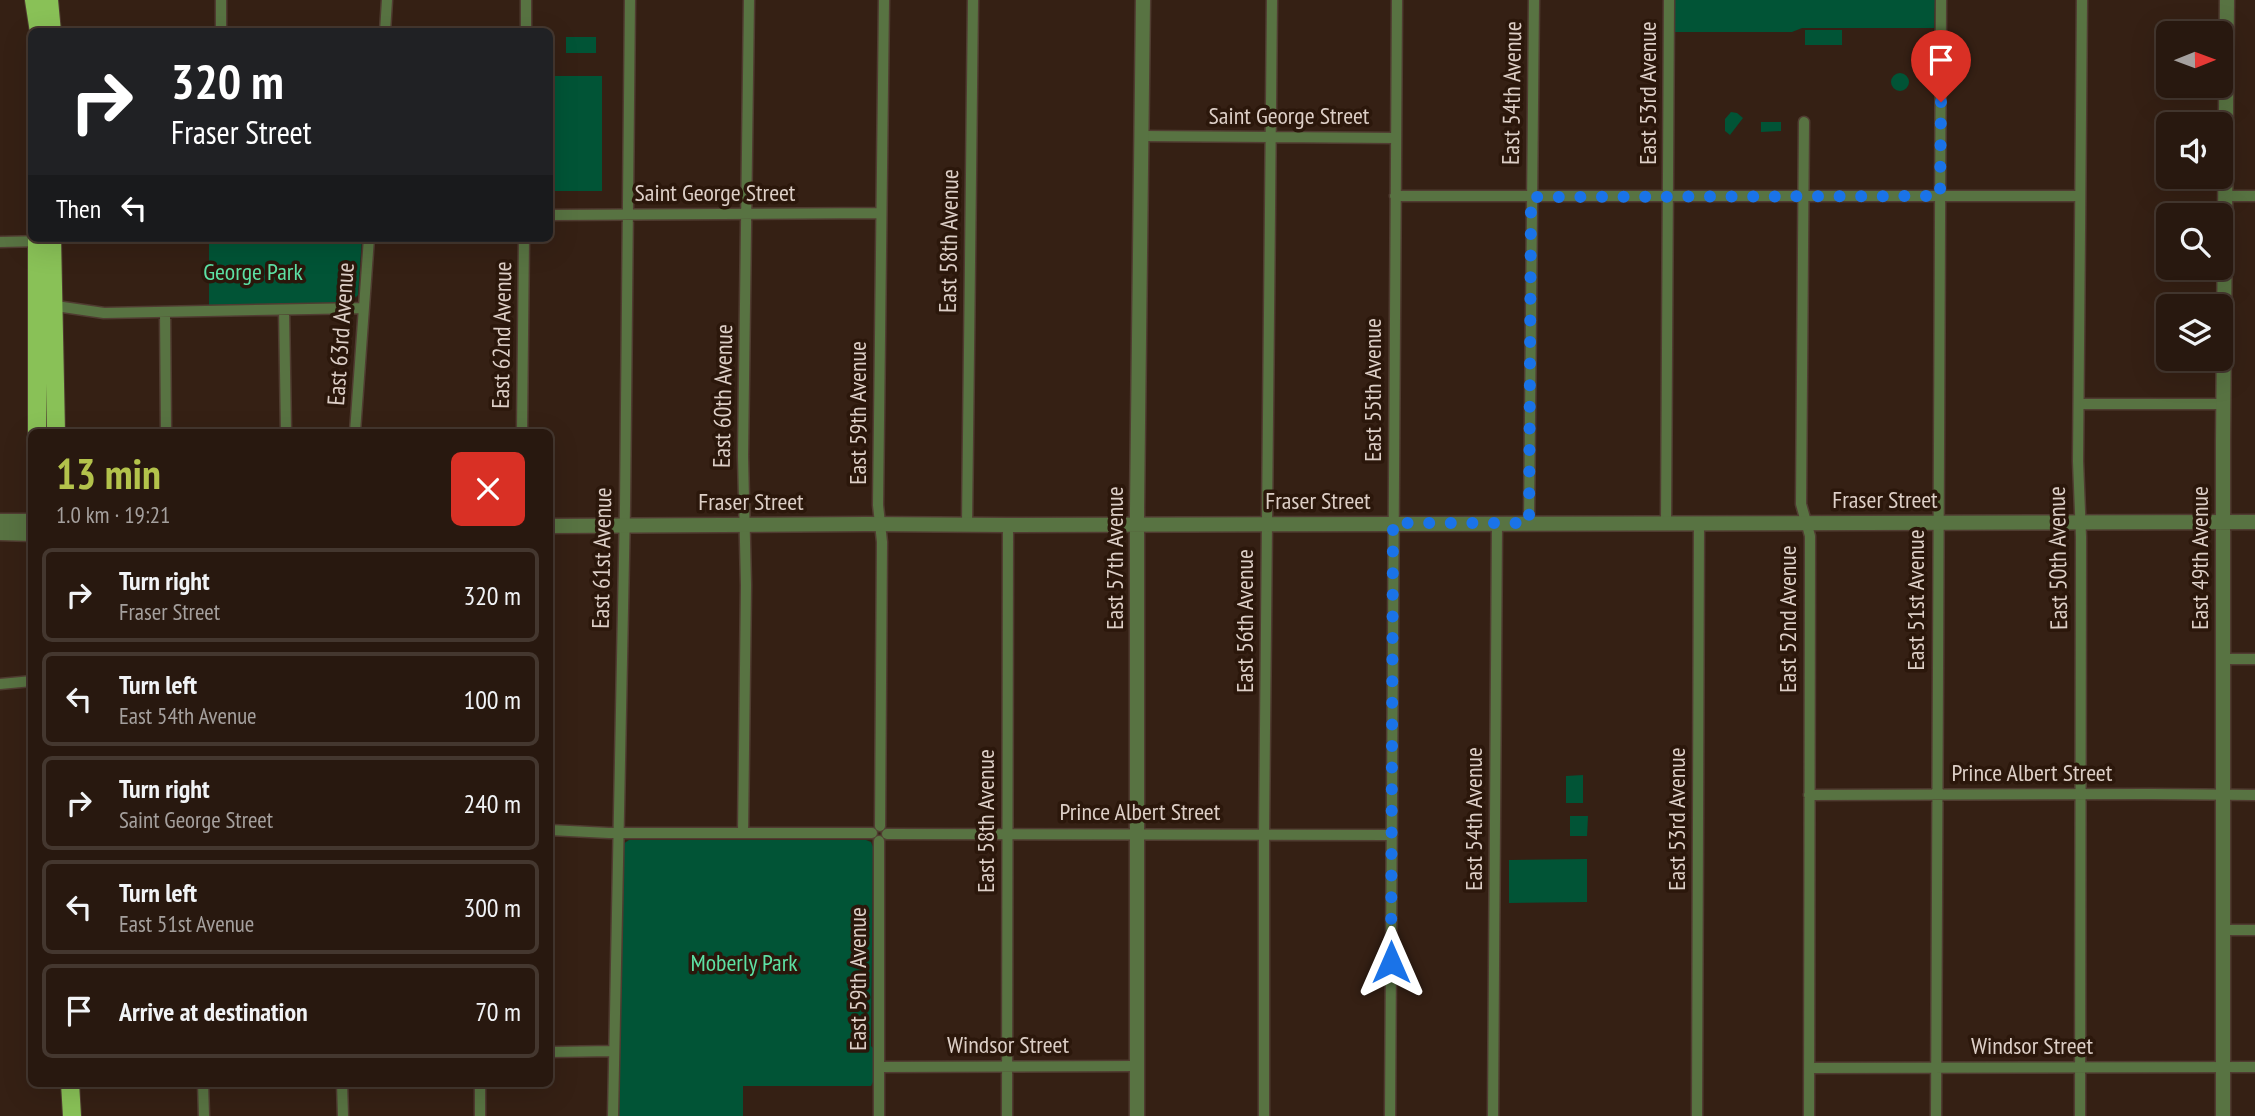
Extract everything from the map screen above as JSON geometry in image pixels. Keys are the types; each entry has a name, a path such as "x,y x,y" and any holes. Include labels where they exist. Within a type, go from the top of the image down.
{"main road":[{"path":"34,0 38,28"},
{"path":"49,0 51,28"},
{"path":"37,429 45,305 45,242"},
{"path":"45,305 55,429"},
{"path":"70,1087 72,1116"}],"street":[{"path":"221,0 221,28"},
{"path":"385,28 387,0"},
{"path":"526,0 526,28"},
{"name":"East 61st Avenue","path":"613,1116 630,0"},
{"name":"East 60th Avenue","path":"743,834 749,0"},
{"name":"East 59th Avenue","path":"878,1116 884,0"},
{"name":"East 58th Avenue","path":"967,525 973,0"},
{"name":"East 57th Avenue","path":"1137,1116 1138,525 1143,0"},
{"name":"East 56th Avenue","path":"1264,1116 1272,0"},
{"name":"East 55th Avenue","path":"1391,1116 1397,0"},
{"name":"East 54th Avenue","path":"1529,523 1534,0"},
{"name":"East 53rd Avenue","path":"1666,523 1669,0"},
{"name":"East 51st Avenue","path":"1936,1116 1941,0"},
{"name":"East 50th Avenue","path":"2080,1116 2079,404 2082,0"},
{"name":"East 49th Avenue","path":"2223,1116 2222,659 2227,0"},
{"name":"East 52nd Avenue","path":"1804,122 1801,505 1810,536 1809,1116"},
{"name":"Saint George Street","path":"1142,136 1395,138"},
{"path":"1395,196 2080,196"},
{"path":"2225,196 2255,196"},
{"name":"Saint George Street","path":"553,215 881,214"},
{"path":"0,242 28,241"},
{"name":"East 63rd Avenue","path":"355,429 369,242"},
{"name":"East 62nd Avenue","path":"522,429 524,242"},
{"path":"45,305 104,313 364,308"},
{"path":"284,310 286,429"},
{"path":"165,312 166,429"},
{"path":"2079,404 2223,404"},
{"path":"0,521 28,521"},
{"name":"Fraser Street","path":"553,526 2255,522"},
{"name":"East 54th Avenue","path":"1493,1116 1497,523"},
{"name":"East 53rd Avenue","path":"1697,1116 1699,523"},
{"name":"East 58th Avenue","path":"1007,1116 1008,525"},
{"path":"0,533 28,534"},
{"path":"2222,659 2255,659"},
{"path":"0,684 28,681"},
{"name":"Prince Albert Street","path":"1809,795 2255,795"},
{"name":"Prince Albert Street","path":"553,830 743,834 1392,835"},
{"path":"2223,930 2255,930"},
{"path":"553,1052 613,1051"},
{"name":"Windsor Street","path":"879,1067 1137,1066"},
{"name":"Windsor Street","path":"1809,1068 2255,1067"},
{"path":"203,1087 204,1116"},
{"path":"342,1087 342,1116"},
{"path":"480,1087 480,1116"}],"green space":[{"path":"1675,0 1935,0 1934,28 1674,32"},
{"path":"1805,30 1842,30 1842,45 1805,45"},
{"path":"566,37 596,37 596,53 566,53"},
{"path":"1900,73 1906,76 1909,82 1906,88 1900,91 1894,88 1891,82 1894,76"},
{"path":"553,76 602,76 602,191 553,191"},
{"path":"1731,112 1743,118 1730,135 1725,131 1725,119"},
{"path":"1761,122 1781,122 1781,131 1761,132"},
{"name":"George Park","path":"209,242 362,242 358,295 351,302 209,308"},
{"path":"1583,775 1583,803 1566,803 1566,776"},
{"path":"1570,816 1588,816 1587,836 1570,836"},
{"name":"Moberly Park","path":"629,840 871,842 871,1086 743,1086 743,1116 619,1116 623,844"},
{"path":"1587,859 1587,902 1509,903 1509,860"}],"route":[{"path":"1391,962 1393,523 1529,523 1531,197 1940,196 1941,102"}]}
